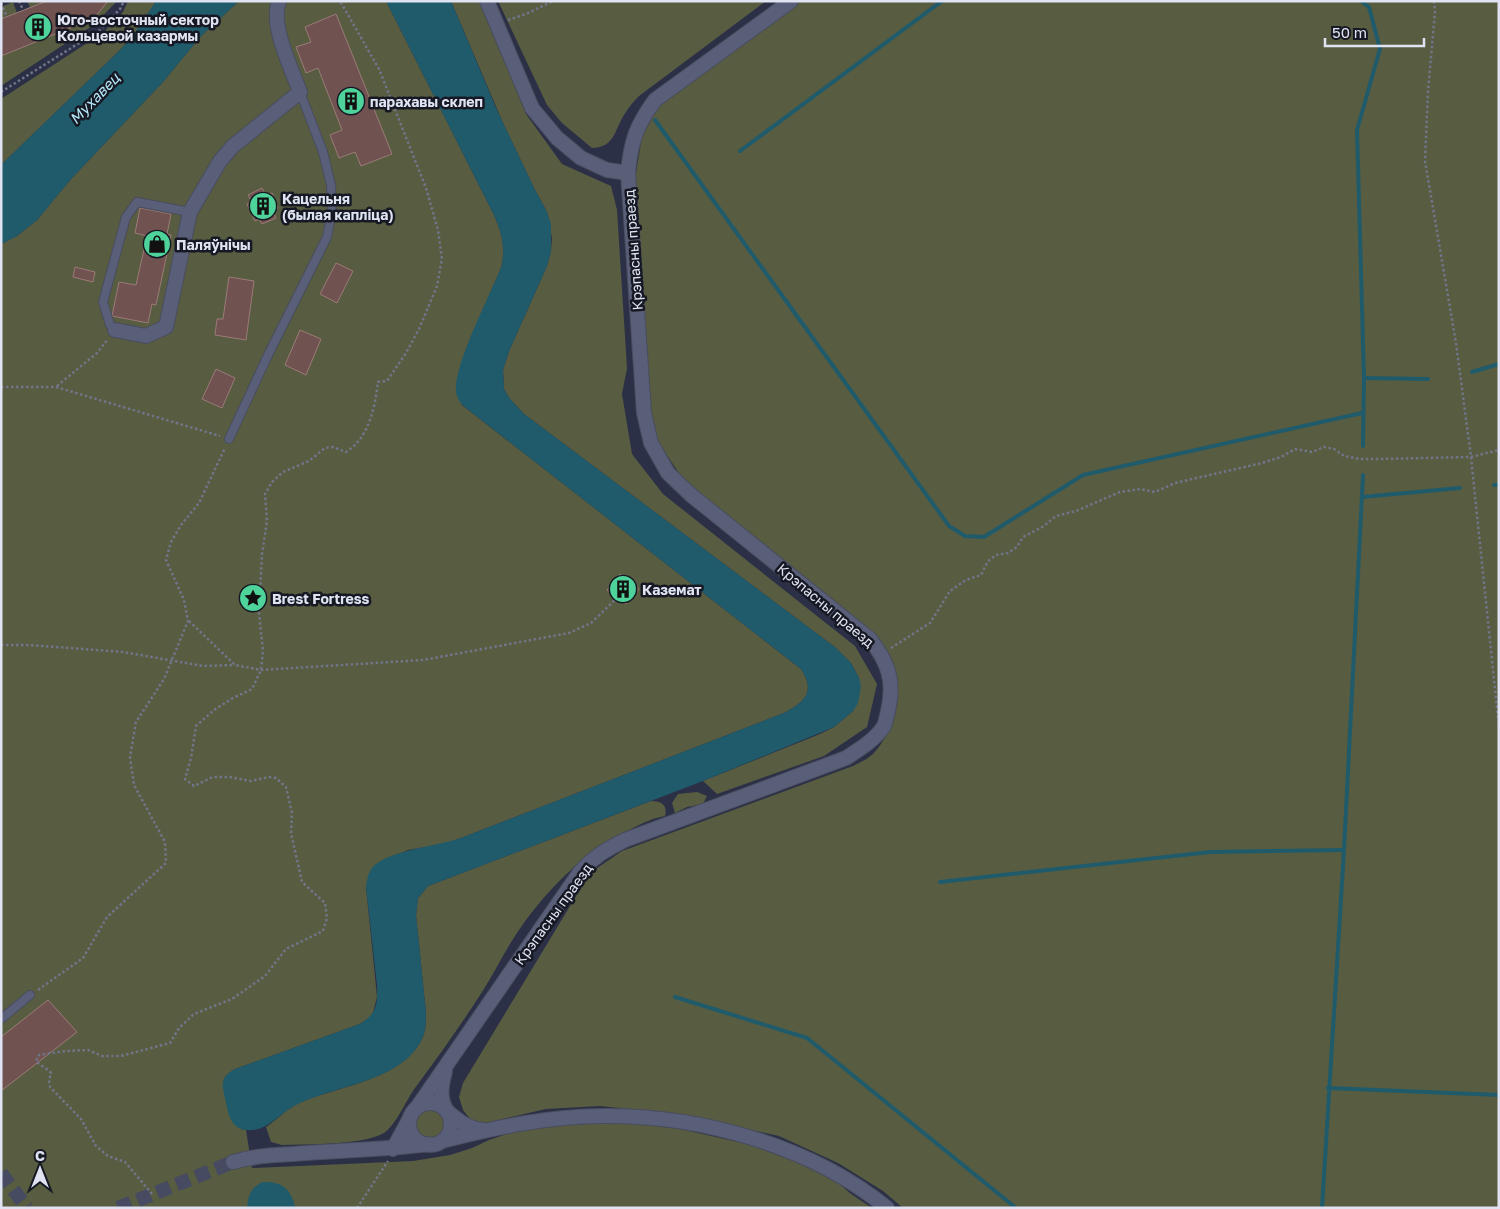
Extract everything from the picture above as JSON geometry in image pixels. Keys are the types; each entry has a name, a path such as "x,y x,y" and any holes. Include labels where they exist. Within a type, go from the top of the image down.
{"street":[{"path":"112,328 146,336 166,327 190,212 220,161 233,146 300,92 277,27 276,9 279,1"},
{"name":"Крэпасны праезд","path":"393,1149 413,1113 580,872 591,860 603,851 625,840 846,758 866,745 885,724 890,704 888,668 882,654 870,639 668,473 651,443 644,413 628,173 607,170 581,158 557,138 532,108 487,1"},
{"path":"628,173 634,135 642,117 655,100 791,1"},
{"path":"435,1143 450,1131 450,1117 443,1103 441,1093 442,1081 448,1062"},
{"path":"435,1143 417,1139 413,1134 410,1122 413,1113 422,1105 435,1104 470,1127 488,1130"},
{"path":"233,1162 278,1155 393,1149 435,1143 488,1130 544,1120 602,1116 670,1121 722,1130 770,1144 817,1163 864,1189 888,1208"}],"lane":[{"path":"229,438 327,237 332,211 331,185 323,152 300,92"},
{"path":"112,328 104,302 126,217 137,202 190,212"},
{"path":"1,1019 30,996"}],"path":[{"path":"19,1 23,10"},
{"path":"1,92 100,30 120,9 124,1"},
{"path":"152,1194 125,1162 108,1156 96,1146 81,1119 50,1087 51,1073 49,1070 40,1067 36,1061 40,1055 66,1051 88,1050 102,1056 121,1056 170,1043 179,1028 194,1014 232,999 265,976 286,949 323,931 328,918 325,903 302,882 291,833 292,813 286,787 276,778 269,777 251,781 229,777 213,777 194,786 185,779 191,758 196,726 220,706 252,689 261,670 263,651 259,613 262,554 267,521 264,494 272,482 283,472 309,461 325,448 333,447 346,452 354,447 371,420 378,382 387,381 406,353 419,329 437,286 442,259 438,230 426,188 379,69 340,1"},
{"path":"497,24 526,14 552,1"},
{"path":"1434,1 1435,12 1428,91 1425,161 1456,342 1471,457 1499,728"},
{"path":"2,2 7,17"},
{"path":"56,387 97,353 112,328"},
{"path":"1,387 56,387 229,438 199,503 181,525 171,542 166,560 184,600 188,621 164,679 136,722 130,757 134,786 164,842 166,863 107,917 83,958 30,996"},
{"path":"882,654 930,623 950,591 966,580 981,575 988,561 996,555 1017,547 1023,537 1044,526 1056,516 1076,511 1120,492 1140,489 1155,492 1175,483 1262,463 1281,457 1295,449 1312,452 1324,447 1334,449 1344,456 1360,459 1471,457 1499,450"},
{"path":"1,645 30,645 123,652 202,666 235,664 261,670 423,660 569,633 591,622 617,598"},
{"path":"188,621 235,664"},
{"path":"357,1208 387,1166 393,1149"}],"green space":[{"path":"27,1 117,1 95,24 1,86 1,7 13,2 17,13 30,7"},
{"path":"128,1 156,1 134,37 130,38 121,49 1,165 1,99 104,32 123,12"},
{"path":"239,1 386,1 494,215 502,241 501,268 471,337 460,369 456,386 462,405 801,669 808,684 808,690 803,700 784,713 461,838 443,844 408,850 379,863 366,887 377,997 373,1013 360,1024 235,1069 224,1079 241,1129 246,1130 252,1168 413,1161 450,1155 516,1131 563,1125 633,1123 680,1129 747,1144 820,1172 836,1181 872,1208 1,1208 1,244 17,236 37,220 71,179 163,82 200,37"},
{"path":"451,1 479,1 487,16 526,114 562,164 611,186 617,210 627,368 622,394 632,454 663,494 855,646 877,684 867,727 824,756 717,794 703,781 834,727 853,711 859,678 851,663 836,648 524,414 509,398 504,389 503,370 509,351 547,266 552,238 547,212 503,123"},
{"path":"498,1 766,1 639,96 626,112 610,141 600,147 592,148 562,123 547,105"},
{"path":"799,1 1499,1 1499,1208 903,1208 883,1191 838,1163 779,1136 657,1112 600,1106 546,1109 485,1123 471,1120 463,1110 459,1097 463,1083 590,873 622,851 853,766 869,757 880,746 893,718 896,685 891,665 881,641 685,482 658,442 646,402 635,179 642,136 661,103"},
{"path":"697,792 707,796 703,804 687,807 675,813 672,803 678,794"},
{"path":"651,801 665,806 665,816 641,824 600,847 555,885 530,915 474,1004 387,1131 373,1138 348,1142 282,1145 271,1142 266,1127 289,1109 297,1104 384,1073 412,1053 422,1039 426,1013 416,915 418,898 428,886"},
{"path":"431,1107 438,1108 443,1112 447,1117 447,1131 443,1136 438,1140 431,1141 424,1140 419,1136 415,1131 414,1124 415,1117 419,1112 424,1108"}],"water":[{"name":"Мухавец","path":"156,1 239,1 200,37 163,82 71,179 37,220 17,236 1,244 1,165 121,49 134,34"},
{"path":"386,1 451,1 496,108 547,212 551,224 551,251 547,266 509,351 503,370 504,389 509,398 524,414 836,648 851,663 861,686 858,703 853,711 834,727 703,781 428,886 418,898 416,915 426,1026 422,1039 412,1053 399,1065 383,1074 312,1098 296,1105 261,1128 246,1130 236,1126 228,1113 223,1086 223,1081 227,1074 235,1069 360,1024 370,1016 375,1008 377,1003 377,985 366,887 372,868 379,862 414,849 461,838 784,713 798,705 806,696 808,690 808,684 801,669 466,408 457,397 457,380 460,365 473,330 501,268 502,241 494,215"},
{"path":"263,1182 276,1183 285,1188 294,1202 295,1208 247,1208 251,1192"}],"building":[{"name":"Юго-восточный сектор Кольцевой казармы","path":"47,1 108,1 96,16 85,22 1,56 1,19"},
{"name":"парахавы склеп","path":"336,14 392,154 361,166 355,152 339,158 330,135 342,130 318,68 306,73 296,47 311,42 305,27"},
{"name":"Кацельня (былая капліца)","path":"262,188 266,196 272,193 278,208 272,210 276,218 262,224 259,219 255,221 247,204 252,202 248,195"},
{"path":"140,208 171,214 167,234 171,235 156,305 152,304 148,323 112,316 119,282 136,285 147,236 135,233"},
{"path":"336,263 353,271 337,303 320,294"},
{"path":"75,267 95,272 93,282 73,277"},
{"path":"229,277 254,281 246,340 215,335 217,319 223,319"},
{"path":"300,330 321,339 306,375 285,365"},
{"path":"216,369 235,378 222,408 202,399"},
{"name":"Каземат","path":"620,574 639,589 626,604 607,590"},
{"path":"48,1000 77,1032 1,1091 1,1037"}],"waterway":[{"path":"740,151 942,1"},
{"path":"1361,1 1369,7 1380,49 1357,130 1364,378 1363,446"},
{"path":"655,120 949,526 965,536 984,537 1083,475 1362,413"},
{"path":"1472,372 1499,364"},
{"path":"1364,378 1428,379"},
{"path":"1322,1208 1344,850 1363,475"},
{"path":"1494,485 1499,485"},
{"path":"1362,497 1460,488"},
{"path":"940,882 1210,852 1344,850"},
{"path":"675,997 807,1038 1016,1208"},
{"path":"1328,1088 1499,1095"}],"tunnel":[{"path":"118,1208 233,1162"},
{"path":"1,1173 27,1208"}],"place":[{"name":"Юго-восточный сектор Кольцевой казармы","path":"38,27"},
{"name":"парахавы склеп","path":"351,101"},
{"name":"Кацельня (былая капліца)","path":"263,206"},
{"name":"Паляўнічы","path":"157,244"},
{"name":"Каземат","path":"623,589"},
{"name":"Brest Fortress","path":"253,598"}]}
